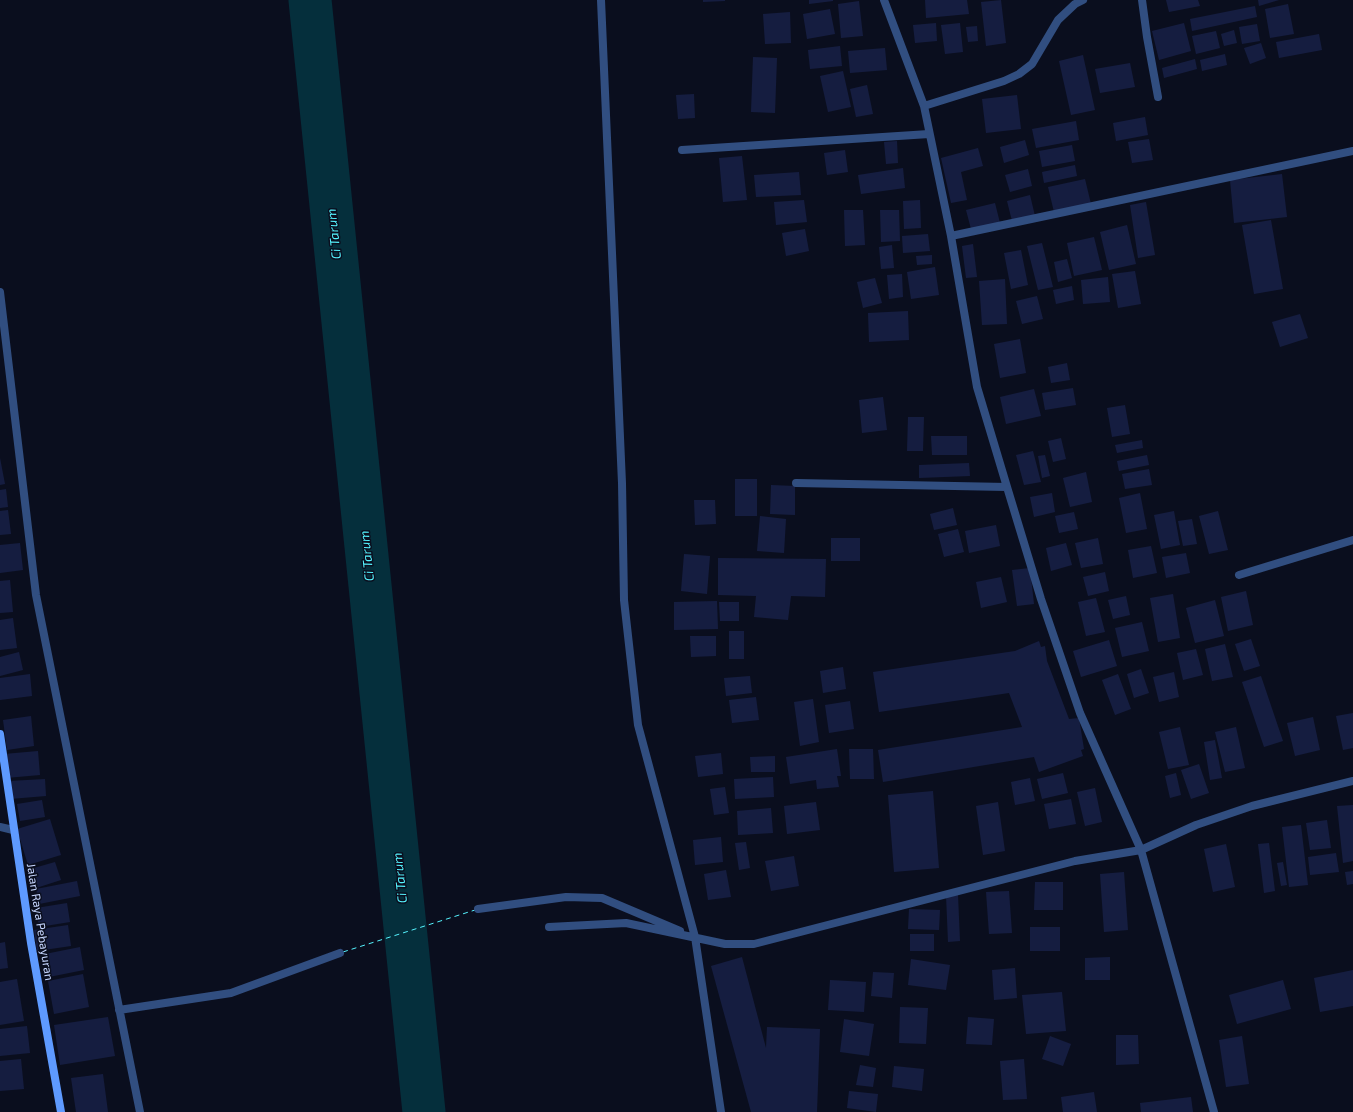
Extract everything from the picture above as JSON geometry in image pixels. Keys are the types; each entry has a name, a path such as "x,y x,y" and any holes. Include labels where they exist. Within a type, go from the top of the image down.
{"main road":[{"name":"Jalan Raya Pebayuran","path":"0,734 30,943 61,1112"}],"street":[{"path":"601,0 622,483 624,600 638,725 695,937 721,1112"},
{"path":"884,0 924,106 951,236 977,387 1041,599 1080,713 1141,850 1214,1112"},
{"path":"924,106 1004,81 1019,74 1032,64 1058,20 1075,4 1083,0"},
{"path":"1142,0 1158,97"},
{"path":"682,150 929,134"},
{"path":"951,236 1353,151"},
{"path":"0,292 36,595 140,1112"},
{"path":"796,484 1007,487"},
{"path":"1239,575 1353,540"},
{"path":"549,927 626,923 725,944 754,944 1067,863 1141,850 1196,825 1252,806 1353,781"},
{"path":"0,827 13,830"},
{"path":"478,909 566,897 602,898 695,937"},
{"path":"119,1010 231,993 340,953"}],"building":[{"path":"703,0 725,0 725,1 703,2"},
{"path":"809,0 833,0 833,1 809,4"},
{"path":"925,0 967,0 969,14 926,18"},
{"path":"1001,0 1006,43 986,46 981,2"},
{"path":"1166,0 1198,0 1200,6 1169,12"},
{"path":"1258,0 1279,0 1259,6"},
{"path":"859,1 863,36 841,38 838,4"},
{"path":"1288,4 1294,34 1270,38 1265,9"},
{"path":"1255,6 1257,17 1192,31 1190,19"},
{"path":"830,9 835,34 807,39 803,14"},
{"path":"790,12 791,43 765,44 763,14"},
{"path":"936,23 937,41 915,43 913,25"},
{"path":"960,23 963,52 945,54 941,25"},
{"path":"1184,23 1191,51 1159,60 1152,31"},
{"path":"1257,24 1260,41 1242,44 1239,27"},
{"path":"977,26 978,41 968,42 966,27"},
{"path":"1234,30 1237,43 1224,46 1221,34"},
{"path":"1216,31 1220,48 1196,54 1192,36"},
{"path":"1319,34 1322,50 1279,58 1276,42"},
{"path":"1261,43 1266,58 1250,64 1244,48"},
{"path":"840,46 842,66 810,69 808,50"},
{"path":"885,48 887,70 850,73 848,51"},
{"path":"1225,54 1227,65 1202,71 1200,60"},
{"path":"1083,55 1095,110 1071,115 1059,61"},
{"path":"753,57 777,58 775,113 751,112"},
{"path":"1195,59 1197,69 1164,78 1162,68"},
{"path":"1130,63 1135,87 1100,93 1095,69"},
{"path":"843,71 851,107 828,112 820,76"},
{"path":"867,85 873,114 856,117 850,89"},
{"path":"694,94 695,118 678,119 676,95"},
{"path":"1017,95 1021,129 986,133 982,99"},
{"path":"1145,117 1148,135 1116,141 1113,123"},
{"path":"1076,121 1079,140 1036,148 1032,129"},
{"path":"1149,139 1153,160 1132,163 1128,142"},
{"path":"1025,140 1029,155 1004,163 1000,147"},
{"path":"897,141 898,163 886,164 884,142"},
{"path":"1072,145 1075,161 1042,167 1039,151"},
{"path":"978,148 983,166 961,172 967,200 951,203 941,158"},
{"path":"845,150 848,172 827,175 824,153"},
{"path":"742,156 747,200 723,202 719,158"},
{"path":"1075,165 1077,176 1044,183 1042,172"},
{"path":"903,168 905,188 861,194 858,175"},
{"path":"1028,169 1032,186 1010,192 1005,175"},
{"path":"799,172 801,195 756,197 754,175"},
{"path":"1282,174 1287,217 1234,223 1230,180"},
{"path":"1085,179 1091,204 1054,212 1048,187"},
{"path":"1030,195 1035,216 1012,221 1007,201"},
{"path":"804,200 807,222 776,225 774,202"},
{"path":"920,200 921,228 904,229 903,201"},
{"path":"1146,202 1155,255 1138,258 1130,205"},
{"path":"995,203 1000,223 971,229 966,210"},
{"path":"844,210 863,210 865,245 845,246"},
{"path":"880,210 899,210 900,241 881,242"},
{"path":"1271,220 1283,289 1254,294 1242,225"},
{"path":"1127,225 1136,264 1109,270 1100,232"},
{"path":"805,229 809,251 786,256 782,233"},
{"path":"928,234 930,251 903,253 902,236"},
{"path":"1094,237 1102,270 1074,276 1067,243"},
{"path":"1042,243 1053,287 1038,290 1027,246"},
{"path":"973,244 977,277 966,278 962,246"},
{"path":"892,245 894,268 881,269 879,247"},
{"path":"1021,250 1028,285 1011,289 1004,253"},
{"path":"932,255 932,264 917,265 916,256"},
{"path":"1067,259 1072,278 1058,282 1054,262"},
{"path":"935,267 939,295 911,299 907,272"},
{"path":"1135,271 1141,304 1118,308 1112,274"},
{"path":"902,274 903,297 889,299 887,275"},
{"path":"1108,277 1110,302 1083,304 1081,280"},
{"path":"875,278 882,303 863,308 857,282"},
{"path":"1005,279 1007,324 982,325 979,281"},
{"path":"1072,286 1074,300 1056,304 1053,290"},
{"path":"1037,296 1043,319 1022,324 1016,301"},
{"path":"908,311 909,340 869,342 868,313"},
{"path":"1300,314 1308,338 1280,347 1272,322"},
{"path":"1020,339 1026,373 1000,378 994,344"},
{"path":"1067,363 1070,380 1051,383 1048,367"},
{"path":"1073,388 1076,405 1045,410 1042,393"},
{"path":"1034,389 1041,416 1006,424 1000,397"},
{"path":"883,397 887,430 862,433 859,400"},
{"path":"1125,405 1130,434 1112,437 1107,408"},
{"path":"908,417 924,417 923,451 907,451"},
{"path":"931,436 967,436 967,455 932,455"},
{"path":"1061,438 1066,459 1053,462 1048,441"},
{"path":"1142,440 1143,448 1117,453 1115,445"},
{"path":"1033,451 1041,482 1024,485 1016,455"},
{"path":"1045,455 1050,476 1042,478 1038,456"},
{"path":"1147,455 1149,465 1119,471 1117,461"},
{"path":"0,458 5,484 0,485"},
{"path":"969,463 970,476 919,478 919,465"},
{"path":"1149,469 1152,485 1125,489 1122,474"},
{"path":"1086,472 1092,502 1070,507 1063,478"},
{"path":"735,479 757,479 757,516 735,516"},
{"path":"771,485 795,486 795,515 770,514"},
{"path":"6,489 8,507 0,508 0,490"},
{"path":"1052,493 1055,512 1034,517 1030,497"},
{"path":"1140,493 1147,529 1126,533 1119,498"},
{"path":"694,500 715,500 716,524 695,525"},
{"path":"953,508 957,525 934,530 930,514"},
{"path":"8,510 11,534 0,535 0,511"},
{"path":"1174,511 1180,545 1161,549 1154,515"},
{"path":"1218,511 1228,550 1209,554 1199,516"},
{"path":"1074,512 1078,529 1059,533 1055,516"},
{"path":"760,516 786,519 784,553 757,551"},
{"path":"1192,519 1197,544 1183,546 1178,521"},
{"path":"996,525 1000,546 969,553 965,531"},
{"path":"958,529 964,552 944,557 938,534"},
{"path":"831,538 860,538 860,561 831,561"},
{"path":"1098,538 1103,564 1081,568 1075,543"},
{"path":"20,543 23,570 0,573 0,545"},
{"path":"1066,543 1072,565 1051,571 1046,548"},
{"path":"1151,546 1157,573 1133,578 1128,550"},
{"path":"1186,553 1190,573 1166,578 1162,557"},
{"path":"684,554 710,556 707,594 681,591"},
{"path":"718,558 826,559 825,597 791,596 788,620 754,617 756,596 718,595"},
{"path":"1030,568 1034,604 1017,606 1012,570"},
{"path":"1105,572 1109,591 1088,596 1083,577"},
{"path":"1001,577 1007,602 981,608 976,582"},
{"path":"10,580 13,612 0,613 0,581"},
{"path":"1246,591 1253,625 1228,631 1221,597"},
{"path":"1173,594 1180,638 1158,642 1150,598"},
{"path":"1126,596 1130,615 1113,619 1108,600"},
{"path":"1096,598 1105,632 1086,636 1078,602"},
{"path":"1215,600 1224,636 1195,643 1186,608"},
{"path":"717,601 718,629 674,630 674,602"},
{"path":"719,602 739,602 739,621 720,621"},
{"path":"13,618 17,648 0,650 0,620"},
{"path":"1142,622 1149,651 1122,657 1115,628"},
{"path":"729,631 744,631 744,659 729,659"},
{"path":"690,636 716,636 716,656 691,657"},
{"path":"1251,639 1260,666 1244,671 1235,644"},
{"path":"1109,640 1117,666 1081,677 1073,651"},
{"path":"1039,641 1041,647 1045,646 1047,661 1069,719 1079,718 1084,749 1081,750 1083,756 1039,772 1034,757 883,782 878,750 1022,727 1009,693 879,712 873,672 1015,651"},
{"path":"1225,644 1233,677 1212,681 1205,649"},
{"path":"1196,649 1203,675 1183,680 1177,653"},
{"path":"19,652 23,670 0,676 0,657"},
{"path":"843,667 846,689 823,693 820,671"},
{"path":"1141,669 1149,693 1134,698 1127,674"},
{"path":"1174,672 1179,697 1159,702 1153,677"},
{"path":"30,674 32,696 0,700 0,678"},
{"path":"1118,674 1131,709 1115,715 1102,680"},
{"path":"750,676 752,693 726,696 724,678"},
{"path":"1261,676 1283,741 1264,747 1242,682"},
{"path":"756,697 759,720 732,723 729,700"},
{"path":"813,699 819,742 800,746 794,702"},
{"path":"850,701 854,729 829,733 825,705"},
{"path":"1353,713 1353,748 1343,750 1336,716"},
{"path":"31,716 34,746 7,750 3,720"},
{"path":"1313,717 1320,750 1295,756 1287,723"},
{"path":"1180,727 1189,765 1168,769 1159,732"},
{"path":"1236,727 1245,768 1225,772 1215,732"},
{"path":"1215,740 1222,778 1210,780 1204,742"},
{"path":"837,749 841,776 837,776 839,787 817,789 816,780 790,784 786,757"},
{"path":"849,749 873,749 874,779 850,779"},
{"path":"38,751 40,775 6,778 4,754"},
{"path":"721,753 723,774 698,777 695,756"},
{"path":"775,756 775,772 751,772 750,757"},
{"path":"1199,764 1209,793 1191,799 1181,770"},
{"path":"1063,773 1068,793 1042,799 1037,779"},
{"path":"1176,773 1181,795 1170,798 1165,776"},
{"path":"773,777 774,797 735,799 734,779"},
{"path":"1030,778 1035,801 1015,805 1011,782"},
{"path":"45,779 46,796 10,799 9,781"},
{"path":"725,787 729,813 714,815 710,789"},
{"path":"1095,788 1102,822 1085,826 1077,792"},
{"path":"933,791 939,868 894,872 888,795"},
{"path":"1071,799 1076,824 1049,829 1044,804"},
{"path":"42,800 45,817 20,821 17,804"},
{"path":"816,802 820,830 787,834 784,806"},
{"path":"998,802 1005,851 983,855 976,806"},
{"path":"1353,805 1353,861 1343,863 1337,806"},
{"path":"771,808 773,833 738,835 737,811"},
{"path":"50,819 61,855 28,865 17,829"},
{"path":"1327,820 1331,848 1310,850 1306,823"},
{"path":"1301,825 1308,885 1289,887 1282,827"},
{"path":"721,837 723,862 695,865 693,840"},
{"path":"746,842 750,868 739,870 735,843"},
{"path":"1269,843 1275,891 1264,893 1258,844"},
{"path":"1226,844 1235,887 1213,892 1204,849"},
{"path":"1336,853 1339,872 1310,875 1308,857"},
{"path":"794,856 799,886 771,891 765,861"},
{"path":"55,862 61,880 33,889 27,870"},
{"path":"1283,862 1287,885 1281,886 1277,863"},
{"path":"726,870 731,897 708,900 704,874"},
{"path":"1353,871 1353,884 1347,885 1345,872"},
{"path":"1124,872 1128,930 1104,932 1100,874"},
{"path":"77,881 80,896 39,904 36,889"},
{"path":"1035,882 1063,882 1063,910 1034,910"},
{"path":"1009,891 1012,933 989,934 986,892"},
{"path":"946,895 958,895 960,941 948,942"},
{"path":"67,903 70,922 39,927 36,908"},
{"path":"909,909 940,910 939,930 908,929"},
{"path":"68,925 71,946 37,951 34,930"},
{"path":"1030,927 1060,927 1060,951 1030,951"},
{"path":"910,934 934,934 934,951 910,951"},
{"path":"5,942 8,968 0,969 0,943"},
{"path":"80,947 84,970 49,977 45,954"},
{"path":"742,957 766,1048 767,1027 820,1029 817,1112 751,1112 711,966"},
{"path":"1110,957 1110,980 1085,980 1085,958"},
{"path":"911,959 950,965 946,990 908,985"},
{"path":"1015,968 1017,998 994,1000 992,970"},
{"path":"1353,970 1353,1006 1320,1012 1314,978"},
{"path":"873,972 894,973 892,998 871,996"},
{"path":"83,974 89,1007 54,1014 48,981"},
{"path":"17,979 24,1021 0,1025 0,982"},
{"path":"830,980 866,982 864,1012 828,1010"},
{"path":"1283,980 1291,1009 1237,1024 1229,995"},
{"path":"1062,992 1066,1031 1026,1034 1022,995"},
{"path":"900,1007 928,1008 926,1044 899,1043"},
{"path":"108,1017 115,1056 60,1065 54,1025"},
{"path":"968,1017 994,1019 992,1045 966,1044"},
{"path":"844,1019 874,1024 869,1056 840,1052"},
{"path":"27,1026 30,1053 0,1056 0,1029"},
{"path":"1116,1035 1138,1035 1139,1064 1116,1065"},
{"path":"1050,1036 1071,1044 1063,1066 1042,1059"},
{"path":"1242,1036 1249,1084 1226,1087 1219,1040"},
{"path":"21,1059 24,1089 0,1091 0,1061"},
{"path":"1024,1059 1027,1099 1003,1100 1000,1061"},
{"path":"860,1065 876,1068 873,1087 856,1085"},
{"path":"894,1066 924,1069 922,1091 892,1087"},
{"path":"103,1074 108,1112 76,1112 71,1078"},
{"path":"849,1091 878,1094 876,1112 847,1108"},
{"path":"1094,1092 1097,1112 1063,1112 1061,1097"},
{"path":"1191,1097 1193,1112 1141,1112 1140,1103"}],"waterway":[{"name":"Ci Tarum","path":"310,0 424,1112"}],"ferry route":[{"path":"343,952 475,910"}]}
